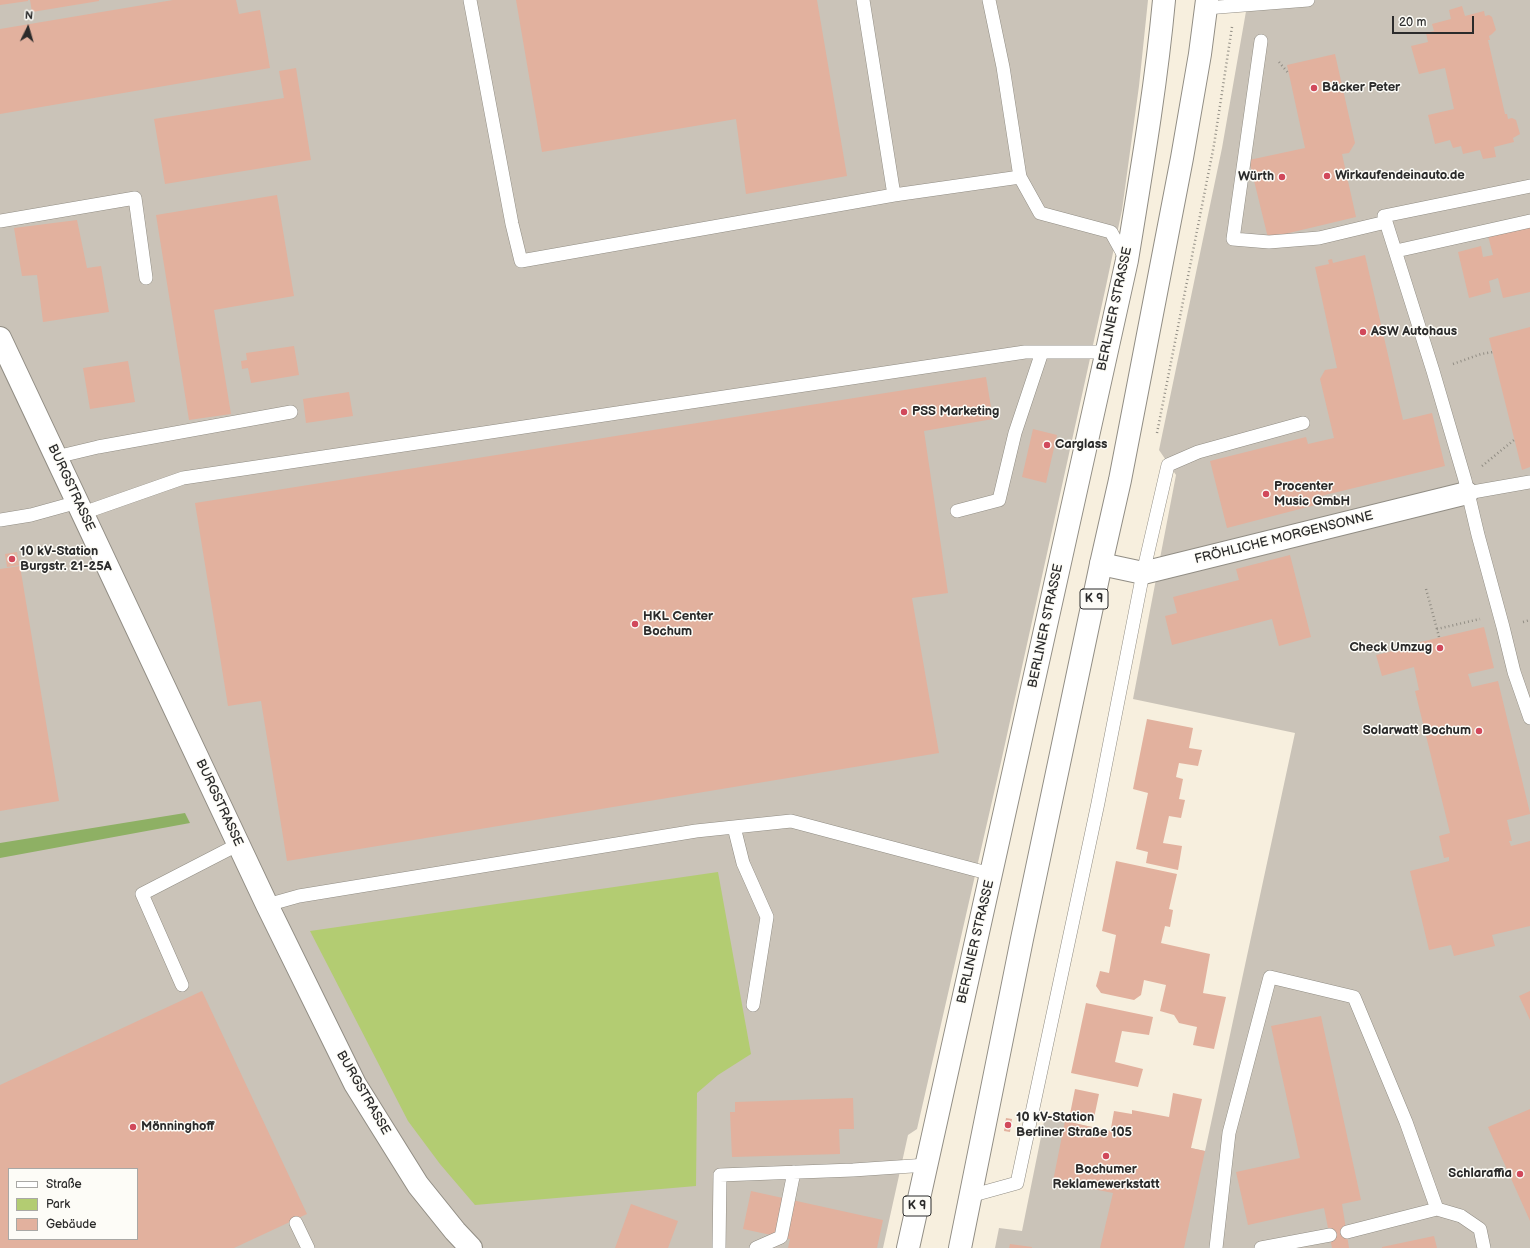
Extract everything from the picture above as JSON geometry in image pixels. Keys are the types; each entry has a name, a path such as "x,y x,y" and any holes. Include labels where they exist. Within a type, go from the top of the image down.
{"main road":[{"name":"BERLINER STRASSE","path":"908,1248 1127,260 1145,154 1164,0"},
{"name":"K 9","path":"960,1248 1024,931 1120,480 1182,158 1206,4"},
{"name":"BURGSTRASSE","path":"0,338 267,905 355,1084 418,1185 455,1231 471,1248"},
{"name":"FRÖHLICHE MORGENSONNE","path":"1101,564 1143,573 1466,486"}],"lane":[{"path":"470,0 512,224 521,261 894,195 1020,177"},
{"path":"864,0 894,195"},
{"path":"989,0 1003,67 1020,177 1040,213 1110,232 1127,260"},
{"path":"1206,4 1308,0"},
{"path":"1261,41 1232,239 1269,242 1320,238 1382,217 1530,186"},
{"path":"0,221 135,198 146,278"},
{"path":"1382,217 1396,251 1433,371 1466,486 1514,672 1529,715"},
{"path":"1396,251 1530,221"},
{"path":"0,520 80,508 184,478 1025,352 1106,352"},
{"path":"957,511 999,500 1015,433 1042,352"},
{"path":"56,457 98,447 291,412"},
{"path":"970,1196 1017,1183 1098,803 1143,573 1168,465 1198,452 1303,423"},
{"name":"FRÖHLICHE MORGENSONNE","path":"1466,486 1530,482"},
{"path":"267,905 307,894 696,831 791,821 991,874"},
{"path":"734,827 743,863 766,917 753,1005"},
{"path":"182,985 142,894 239,844"},
{"path":"1216,1248 1229,1133 1270,977 1354,997 1406,1122 1437,1209"},
{"path":"719,1248 720,1175 927,1165"},
{"path":"756,1248 782,1237 794,1172"},
{"path":"1347,1232 1437,1209 1461,1216 1480,1229 1484,1248"},
{"path":"296,1223 308,1248"},
{"path":"1261,1248 1330,1235"}],"path":[{"path":"1433,371 1481,354 1492,352"},
{"path":"1466,486 1514,440"},
{"path":"1426,589 1439,637"},
{"path":"1437,629 1500,615"}],"shaded area":[{"path":"0,0 1148,0 1139,86 1122,210 1106,286 1001,762 917,1129 908,1135 883,1248 0,1248"},
{"path":"1248,0 1530,0 1530,1248 995,1248 999,1228 1022,1231 1045,1117 1205,1151 1295,733 1133,699 1176,475 1159,450 1222,148"}],"green space":[{"path":"185,813 190,823 0,858 0,843"},
{"path":"718,872 751,1054 718,1075 697,1093 696,1186 475,1205 440,1164 408,1121 310,931"}],"building":[{"path":"0,0 28,0 28,1 0,5"},
{"path":"30,0 99,0 99,1 32,12"},
{"path":"173,0 236,0 239,14 260,10 270,68 0,114 0,29"},
{"path":"516,0 817,0 847,176 746,194 736,119 542,152"},
{"path":"1462,6 1465,16 1484,11 1485,16 1489,15 1492,17 1496,30 1489,36 1490,40 1488,40 1505,114 1507,114 1508,119 1512,118 1516,120 1520,134 1513,138 1514,142 1494,147 1496,157 1483,159 1480,150 1463,154 1461,146 1453,148 1450,140 1435,144 1428,115 1454,109 1445,68 1419,74 1411,46 1428,42 1426,33 1434,31 1432,24 1451,19 1449,10"},
{"path":"1335,54 1355,143 1349,153 1342,154 1356,217 1268,238 1249,160 1305,148 1287,65"},
{"path":"296,68 311,160 165,184 154,119 284,98 279,71"},
{"path":"277,195 294,296 214,310 231,414 189,420 156,215"},
{"path":"77,220 87,268 101,266 109,312 43,322 37,275 22,276 14,228"},
{"path":"1530,226 1530,292 1503,298 1498,278 1489,281 1491,292 1469,298 1458,252 1481,246 1483,257 1493,255 1488,236"},
{"path":"1365,255 1403,420 1432,413 1445,466 1321,496 1323,503 1227,528 1210,461 1306,437 1308,444 1334,438 1320,379 1325,370 1337,368 1315,267 1329,264 1328,260 1332,259 1333,263"},
{"path":"1530,327 1530,467 1522,470 1489,338"},
{"path":"294,346 299,375 251,383 248,368 242,369 241,361 247,360 246,353"},
{"path":"128,361 135,402 90,409 83,368"},
{"path":"986,377 993,419 924,431 948,593 912,598 939,753 287,861 261,701 228,706 195,503"},
{"path":"349,392 353,416 306,423 303,399"},
{"path":"1033,429 1057,435 1046,483 1022,477"},
{"name":"10 kV-Station Burgstr. 21-25A","path":"17,552 19,565 7,567 5,554"},
{"path":"1290,555 1311,637 1279,646 1272,619 1172,645 1165,616 1177,613 1173,597 1239,580 1236,569"},
{"path":"20,566 59,801 0,811 0,569"},
{"path":"1484,627 1494,668 1468,674 1472,687 1498,681 1530,813 1507,820 1512,841 1509,841 1511,846 1530,841 1530,926 1492,935 1495,946 1454,956 1451,945 1429,950 1410,871 1449,861 1449,857 1444,858 1439,836 1450,833 1415,691 1419,690 1414,667 1382,676 1376,655 1409,647 1408,645"},
{"path":"1147,719 1193,728 1189,748 1202,750 1198,766 1179,763 1176,777 1183,779 1179,799 1185,800 1181,818 1169,816 1163,843 1182,846 1178,870 1146,863 1148,852 1136,849 1148,793 1133,789"},
{"path":"1116,861 1177,874 1169,909 1173,910 1170,927 1165,926 1161,943 1210,954 1203,993 1226,997 1214,1049 1193,1045 1197,1027 1179,1023 1174,1015 1160,1011 1166,985 1144,980 1141,995 1134,1000 1101,993 1096,986 1100,971 1109,973 1116,935 1102,931"},
{"name":"Mönninghoff","path":"202,991 307,1214 234,1248 0,1248 0,1085"},
{"path":"1530,991 1530,1020 1519,996"},
{"path":"1086,1003 1153,1017 1149,1035 1122,1031 1115,1062 1143,1069 1138,1087 1071,1073"},
{"path":"1321,1016 1361,1200 1342,1204 1349,1248 1332,1248 1324,1208 1248,1225 1236,1172 1300,1158 1271,1026"},
{"path":"1075,1089 1099,1094 1094,1118 1070,1114"},
{"path":"1173,1093 1202,1099 1191,1148 1205,1151 1184,1248 1100,1248 1113,1193 1053,1181 1065,1121 1128,1135 1129,1131 1111,1128 1114,1111 1132,1114 1132,1110 1169,1117"},
{"path":"853,1098 854,1129 839,1129 840,1154 732,1157 730,1112 735,1112 735,1102"},
{"name":"Schlaraffia","path":"1530,1109 1530,1221 1488,1127"},
{"name":"10 kV-Station Berliner Straße 105","path":"1006,1118 1012,1119 1010,1132 1004,1131"},
{"path":"751,1191 883,1220 877,1248 788,1248 790,1239 743,1229"},
{"path":"631,1204 678,1221 668,1248 615,1248"},
{"path":"1434,1236 1437,1248 1382,1248 1382,1247"},
{"path":"1010,1244 1032,1247 1032,1248 1009,1248"}],"place":[{"name":"Bäcker Peter","path":"1314,88"},
{"name":"Wirkaufendeinauto.de","path":"1327,176"},
{"name":"Würth","path":"1282,177"},
{"name":"ASW Autohaus","path":"1363,332"},
{"name":"PSS Marketing","path":"904,412"},
{"name":"Carglass","path":"1047,445"},
{"name":"Procenter Music GmbH","path":"1266,494"},
{"name":"10 kV-Station Burgstr. 21-25A","path":"12,559"},
{"name":"HKL Center Bochum","path":"635,624"},
{"name":"Check Umzug","path":"1440,648"},
{"name":"Solarwatt Bochum","path":"1479,731"},
{"name":"10 kV-Station Berliner Straße 105","path":"1008,1125"},
{"name":"Mönninghoff","path":"133,1127"},
{"name":"Bochumer Reklamewerkstatt","path":"1106,1156"},
{"name":"Schlaraffia","path":"1520,1174"}]}
